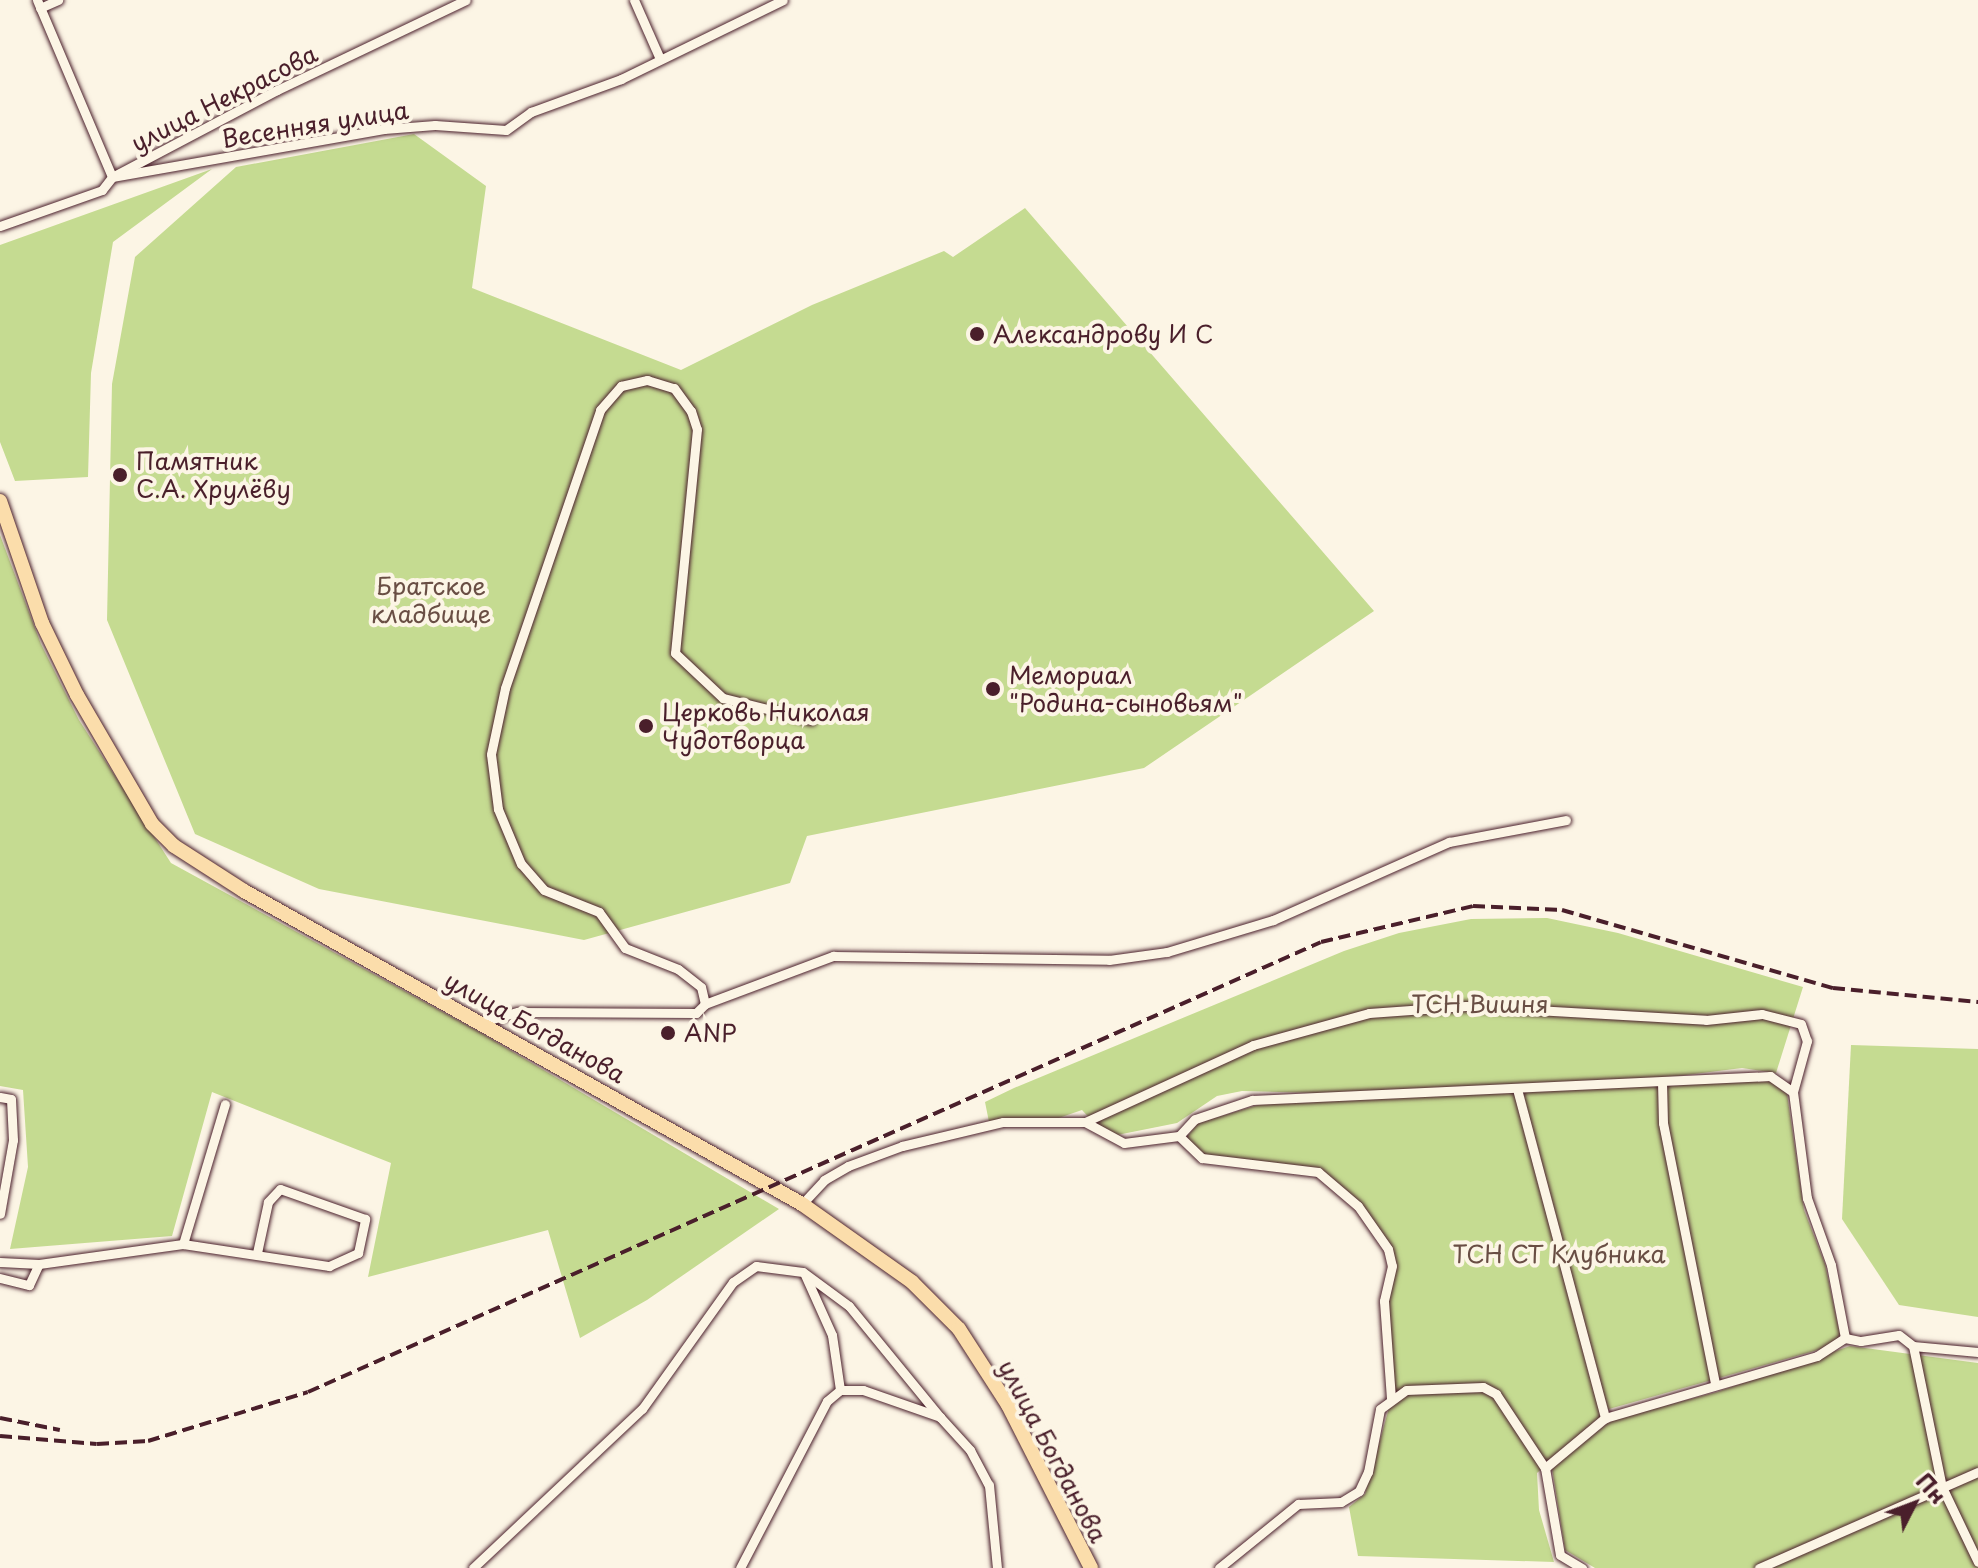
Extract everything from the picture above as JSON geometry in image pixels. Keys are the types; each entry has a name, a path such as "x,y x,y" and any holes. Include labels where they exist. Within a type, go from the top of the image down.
{"main road":[{"name":"улица Богданова","path":"0,501 42,623 152,824 174,846 244,891 802,1204 912,1282 959,1329 1008,1405 1091,1568"}],"street":[{"path":"58,0 38,4 112,177"},
{"name":"улица Некрасова","path":"0,226 102,190 112,177 277,90 466,0"},
{"path":"634,0 660,59"},
{"name":"Весенняя улица","path":"112,177 384,129 435,125 506,130 531,112 660,59 783,0"},
{"path":"705,1004 701,987 678,969 625,948 599,912 544,890 521,864 498,809 491,754 505,688 600,410 621,386 647,380 674,388 691,411 697,429 675,653 723,698 811,720"},
{"path":"482,1022 518,1012 696,1013 705,1004 833,956 1109,960 1167,952 1273,920 1449,842 1566,820"},
{"path":"802,1204 824,1180 902,1146 1003,1122 1085,1122 1253,1045 1369,1013 1466,1006 1706,1020 1762,1014 1801,1024 1807,1041 1793,1092 1807,1198 1831,1265 1845,1338"},
{"path":"1085,1122 1124,1143 1179,1136 1195,1119 1252,1100 1662,1082 1717,1075 1770,1076 1793,1092"},
{"path":"1662,1082 1663,1123 1715,1383"},
{"path":"1517,1089 1605,1418"},
{"path":"0,1097 11,1099 13,1140 0,1214"},
{"path":"183,1244 225,1104"},
{"path":"1179,1136 1202,1158 1318,1172 1358,1206 1388,1249 1392,1266 1384,1301 1391,1399"},
{"path":"0,1262 39,1264 183,1244 329,1266 358,1253 365,1219 280,1189 268,1202 257,1253"},
{"path":"0,1278 29,1285 39,1264"},
{"path":"473,1568 642,1409 733,1282 756,1266 803,1272 849,1306 970,1450 989,1485 997,1568"},
{"path":"803,1272 832,1335 840,1390"},
{"path":"1545,1468 1605,1418 1715,1383 1817,1356 1845,1338 1899,1335 1913,1346 1978,1352"},
{"path":"1913,1346 1942,1487 1978,1562"},
{"path":"1219,1568 1298,1504 1341,1502 1359,1491 1368,1472 1380,1409 1391,1399 1406,1390 1483,1387 1496,1394 1545,1468 1560,1555 1582,1568"},
{"path":"740,1568 827,1401 840,1390 863,1390 940,1417"},
{"path":"1759,1568 1978,1472"}],"green space":[{"name":"Братское кладбище","path":"414,134 486,186 472,288 681,370 812,305 944,251 953,257 1025,208 1374,611 1144,768 807,836 790,883 584,940 319,889 195,834 107,620 112,384 135,257 236,167"},
{"path":"212,169 113,242 91,373 88,477 15,481 0,442 0,245"},
{"path":"0,535 41,644 79,720 171,863 481,1033 779,1209 647,1300 580,1338 548,1230 368,1277 391,1163 212,1092 172,1236 10,1249 28,1167 23,1090 0,1086"},
{"name":"ТСН Вишня","path":"1547,918 1618,933 1803,987 1776,1073 1742,1068 1670,1077 1353,1094 1242,1091 1217,1096 1177,1123 1117,1135 1096,1125 1082,1110 1050,1121 989,1122 985,1102 1014,1088 1344,951 1399,933 1471,919"},
{"path":"1851,1045 1978,1049 1978,1317 1899,1305 1842,1219"},
{"name":"ТСН СТ Клубника","path":"1720,1078 1769,1080 1787,1094 1804,1210 1825,1264 1840,1335 1832,1346 1609,1409 1537,1473 1539,1510 1554,1562 1358,1556 1349,1507 1365,1494 1394,1390 1388,1304 1396,1269 1392,1249 1320,1169 1205,1155 1186,1138 1198,1123 1268,1102 1685,1085"},
{"path":"1850,1346 1978,1363 1978,1568 1595,1568 1565,1550 1552,1468 1611,1420 1717,1392"}],"railway":[{"path":"0,1436 97,1444 148,1441 308,1392 1321,942 1473,906 1562,910 1833,988 1978,1002"},
{"path":"0,1418 60,1430"}],"place":[{"name":"Александрову И С","path":"977,334"},
{"name":"Памятник С.А. Хрулёву","path":"120,475"},
{"name":"Мемориал \"Родина-сыновьям\"","path":"993,689"},
{"name":"Церковь Николая Чудотворца","path":"646,726"},
{"name":"ANP","path":"668,1033"}]}
